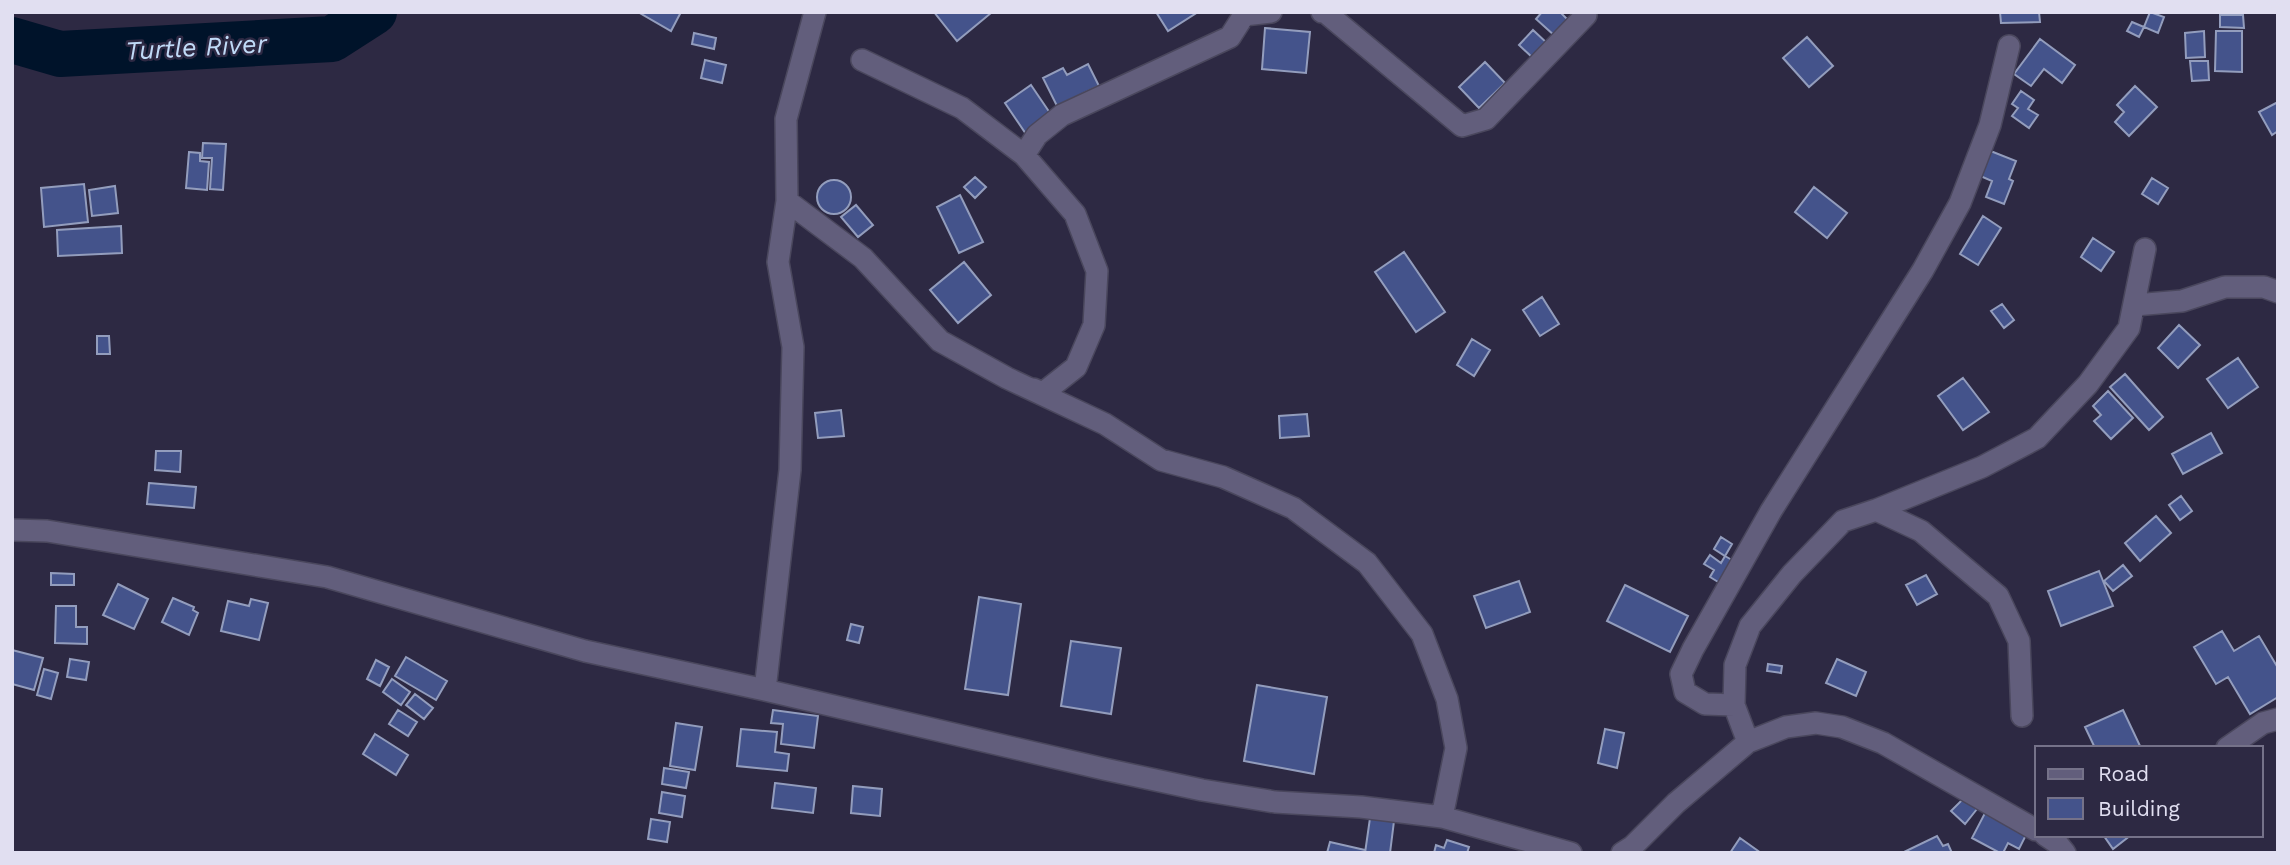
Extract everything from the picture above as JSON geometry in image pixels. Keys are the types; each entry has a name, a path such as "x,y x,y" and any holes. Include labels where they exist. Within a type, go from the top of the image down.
{"street":[{"path":"765,690 790,470 793,347 778,262 787,201 786,119 814,12"},
{"path":"1024,155 1037,135 1062,115 1230,37 1244,15 1271,12"},
{"path":"1322,12 1462,126 1486,119 1586,15"},
{"path":"1734,705 1705,704 1685,692 1681,674 1771,512 1923,270 1960,203 1990,125 2009,46"},
{"path":"862,60 962,108 1024,155 1075,214 1097,271 1094,325 1076,367 1043,394 1007,379"},
{"path":"787,201 863,258 940,341 1007,379 1105,424 1161,460 1223,477 1293,508 1367,562 1422,634 1447,699 1456,748 1442,817"},
{"path":"1748,743 1734,705 1735,665 1750,626 1792,573 1843,521 1982,467 2037,438 2096,373 2129,328 2145,249"},
{"path":"2135,305 2182,302 2225,287 2264,287 2278,292"},
{"path":"1876,510 1921,531 1998,596 2020,641 2022,716"},
{"path":"12,530 47,531 327,577 585,651 1104,769 1275,802 1361,807 1442,817 1571,853"},
{"path":"2230,746 2263,723 2278,719"},
{"path":"1622,853 1633,846 1676,803 1748,743 1786,727 1816,723 1842,727 1883,743 2035,829"}],"building":[{"path":"638,12 681,12 671,31"},
{"path":"934,12 990,12 991,13 957,41"},
{"path":"1156,12 1198,12 1168,31"},
{"path":"1542,12 1560,12 1569,21 1555,36 1536,19"},
{"path":"2000,12 2039,12 2040,22 2001,23"},
{"path":"2150,12 2164,17 2158,33 2144,27"},
{"path":"2220,15 2243,15 2244,28 2220,27"},
{"path":"2132,22 2144,27 2139,37 2127,31"},
{"path":"1265,28 1310,32 1306,73 1262,69"},
{"path":"1533,30 1548,44 1534,59 1519,45"},
{"path":"2204,31 2205,57 2186,58 2185,33"},
{"path":"2216,31 2242,31 2242,72 2215,71"},
{"path":"694,33 716,38 714,49 692,44"},
{"path":"1807,37 1833,66 1809,87 1783,58"},
{"path":"2040,39 2075,65 2062,83 2044,69 2031,86 2014,74"},
{"path":"705,60 726,65 722,83 701,78"},
{"path":"2190,61 2208,61 2209,80 2192,81"},
{"path":"1485,62 1505,83 1479,108 1459,87"},
{"path":"1088,64 1099,86 1057,106 1043,78 1063,68 1067,75"},
{"path":"1031,85 1052,116 1026,134 1005,103"},
{"path":"2135,86 2157,107 2129,136 2115,122 2124,112 2117,105"},
{"path":"2021,91 2034,100 2028,109 2038,115 2029,128 2012,116 2018,108 2012,104"},
{"path":"2278,102 2278,131 2272,135 2259,112"},
{"path":"203,143 226,144 223,190 210,189 212,158 202,158"},
{"path":"1988,150 2016,161 2009,179 2013,181 2004,204 1986,197 1992,181 1978,175"},
{"path":"189,152 200,153 200,161 209,162 207,190 186,188"},
{"path":"975,177 986,187 975,198 964,187"},
{"path":"2152,178 2168,188 2158,204 2142,194"},
{"path":"834,180 846,185 851,197 846,209 834,214 822,209 817,197 822,185"},
{"path":"84,184 88,222 44,227 41,188"},
{"path":"115,186 118,213 92,216 89,190"},
{"path":"1814,187 1847,213 1827,238 1795,212"},
{"path":"960,195 983,242 959,253 937,207"},
{"path":"856,205 873,225 858,237 841,217"},
{"path":"1983,216 2001,228 1978,265 1960,254"},
{"path":"121,226 122,253 58,256 57,230"},
{"path":"2093,238 2114,252 2101,271 2081,257"},
{"path":"1404,252 1445,312 1416,332 1375,272"},
{"path":"964,262 991,295 958,323 930,290"},
{"path":"1542,297 1559,324 1540,336 1523,310"},
{"path":"2002,304 2014,320 2004,328 1991,311"},
{"path":"2179,325 2200,345 2178,368 2158,348"},
{"path":"97,336 109,336 110,354 97,354"},
{"path":"1472,339 1490,350 1474,376 1457,365"},
{"path":"2238,358 2258,387 2228,408 2207,379"},
{"path":"2125,374 2163,417 2149,430 2110,387"},
{"path":"1963,378 1989,412 1963,430 1938,396"},
{"path":"2108,391 2133,418 2111,439 2094,421 2101,415 2093,406"},
{"path":"841,410 844,436 818,438 815,413"},
{"path":"1307,414 1309,436 1280,438 1279,416"},
{"path":"2211,433 2222,453 2183,474 2172,454"},
{"path":"156,451 181,451 180,472 155,470"},
{"path":"149,483 196,487 194,508 147,504"},
{"path":"2181,496 2192,511 2180,520 2169,505"},
{"path":"2156,516 2171,533 2140,561 2125,543"},
{"path":"1721,537 1732,544 1725,556 1714,549"},
{"path":"1710,555 1721,563 1725,556 1737,563 1723,585 1710,577 1714,570 1704,564"},
{"path":"2123,565 2132,576 2113,591 2104,581"},
{"path":"2099,571 2113,606 2061,626 2048,591"},
{"path":"51,573 74,574 74,585 51,585"},
{"path":"1926,575 1937,594 1917,605 1906,585"},
{"path":"1519,581 1530,612 1486,628 1474,596"},
{"path":"118,584 148,599 134,629 103,615"},
{"path":"1625,585 1688,616 1670,652 1607,621"},
{"path":"979,597 1021,604 1008,695 965,689"},
{"path":"173,598 194,607 193,610 198,613 189,635 162,622"},
{"path":"251,599 268,603 259,640 221,631 228,601 249,606"},
{"path":"56,606 76,606 76,627 87,627 87,644 55,643"},
{"path":"851,624 863,627 859,643 847,640"},
{"path":"2222,631 2234,651 2259,636 2278,668 2278,697 2250,714 2228,677 2216,684 2194,647"},
{"path":"1071,641 1121,648 1111,714 1061,706"},
{"path":"12,650 43,658 34,690 12,684"},
{"path":"406,657 447,681 436,700 395,676"},
{"path":"70,659 89,662 86,680 67,677"},
{"path":"1837,659 1866,672 1856,696 1826,683"},
{"path":"376,660 389,667 380,686 367,679"},
{"path":"1768,664 1782,666 1781,673 1767,671"},
{"path":"44,669 58,673 51,699 37,695"},
{"path":"392,679 410,692 401,705 383,692"},
{"path":"1257,685 1327,697 1314,774 1244,761"},
{"path":"415,694 433,708 424,719 406,705"},
{"path":"398,710 417,722 408,736 389,724"},
{"path":"773,710 818,716 814,748 781,744 783,724 771,723"},
{"path":"2123,710 2140,746 2094,746 2085,727"},
{"path":"676,723 702,727 695,770 670,766"},
{"path":"741,729 777,732 775,752 789,754 787,771 737,766"},
{"path":"1605,729 1624,733 1617,768 1598,763"},
{"path":"375,734 408,755 396,775 363,754"},
{"path":"664,768 689,772 686,788 662,784"},
{"path":"775,783 816,788 813,813 772,808"},
{"path":"853,786 882,789 880,816 851,813"},
{"path":"662,792 685,796 682,817 659,813"},
{"path":"1964,798 1977,809 1965,824 1951,811"},
{"path":"1985,813 2026,835 2019,849 2008,843 2003,853 2000,853 1972,838"},
{"path":"1370,818 1394,821 1390,853 1365,853"},
{"path":"651,819 670,822 667,842 648,839"},
{"path":"1937,836 1943,846 1948,844 1952,853 1902,853"},
{"path":"2105,837 2128,837 2113,849"},
{"path":"1740,838 1761,853 1730,853"},
{"path":"1447,840 1469,847 1467,853 1434,853 1436,845 1444,848"},
{"path":"1330,842 1365,850 1364,853 1327,853"}],"waterway":[{"name":"Turtle River","path":"12,40 60,54 332,39 374,12"}]}
